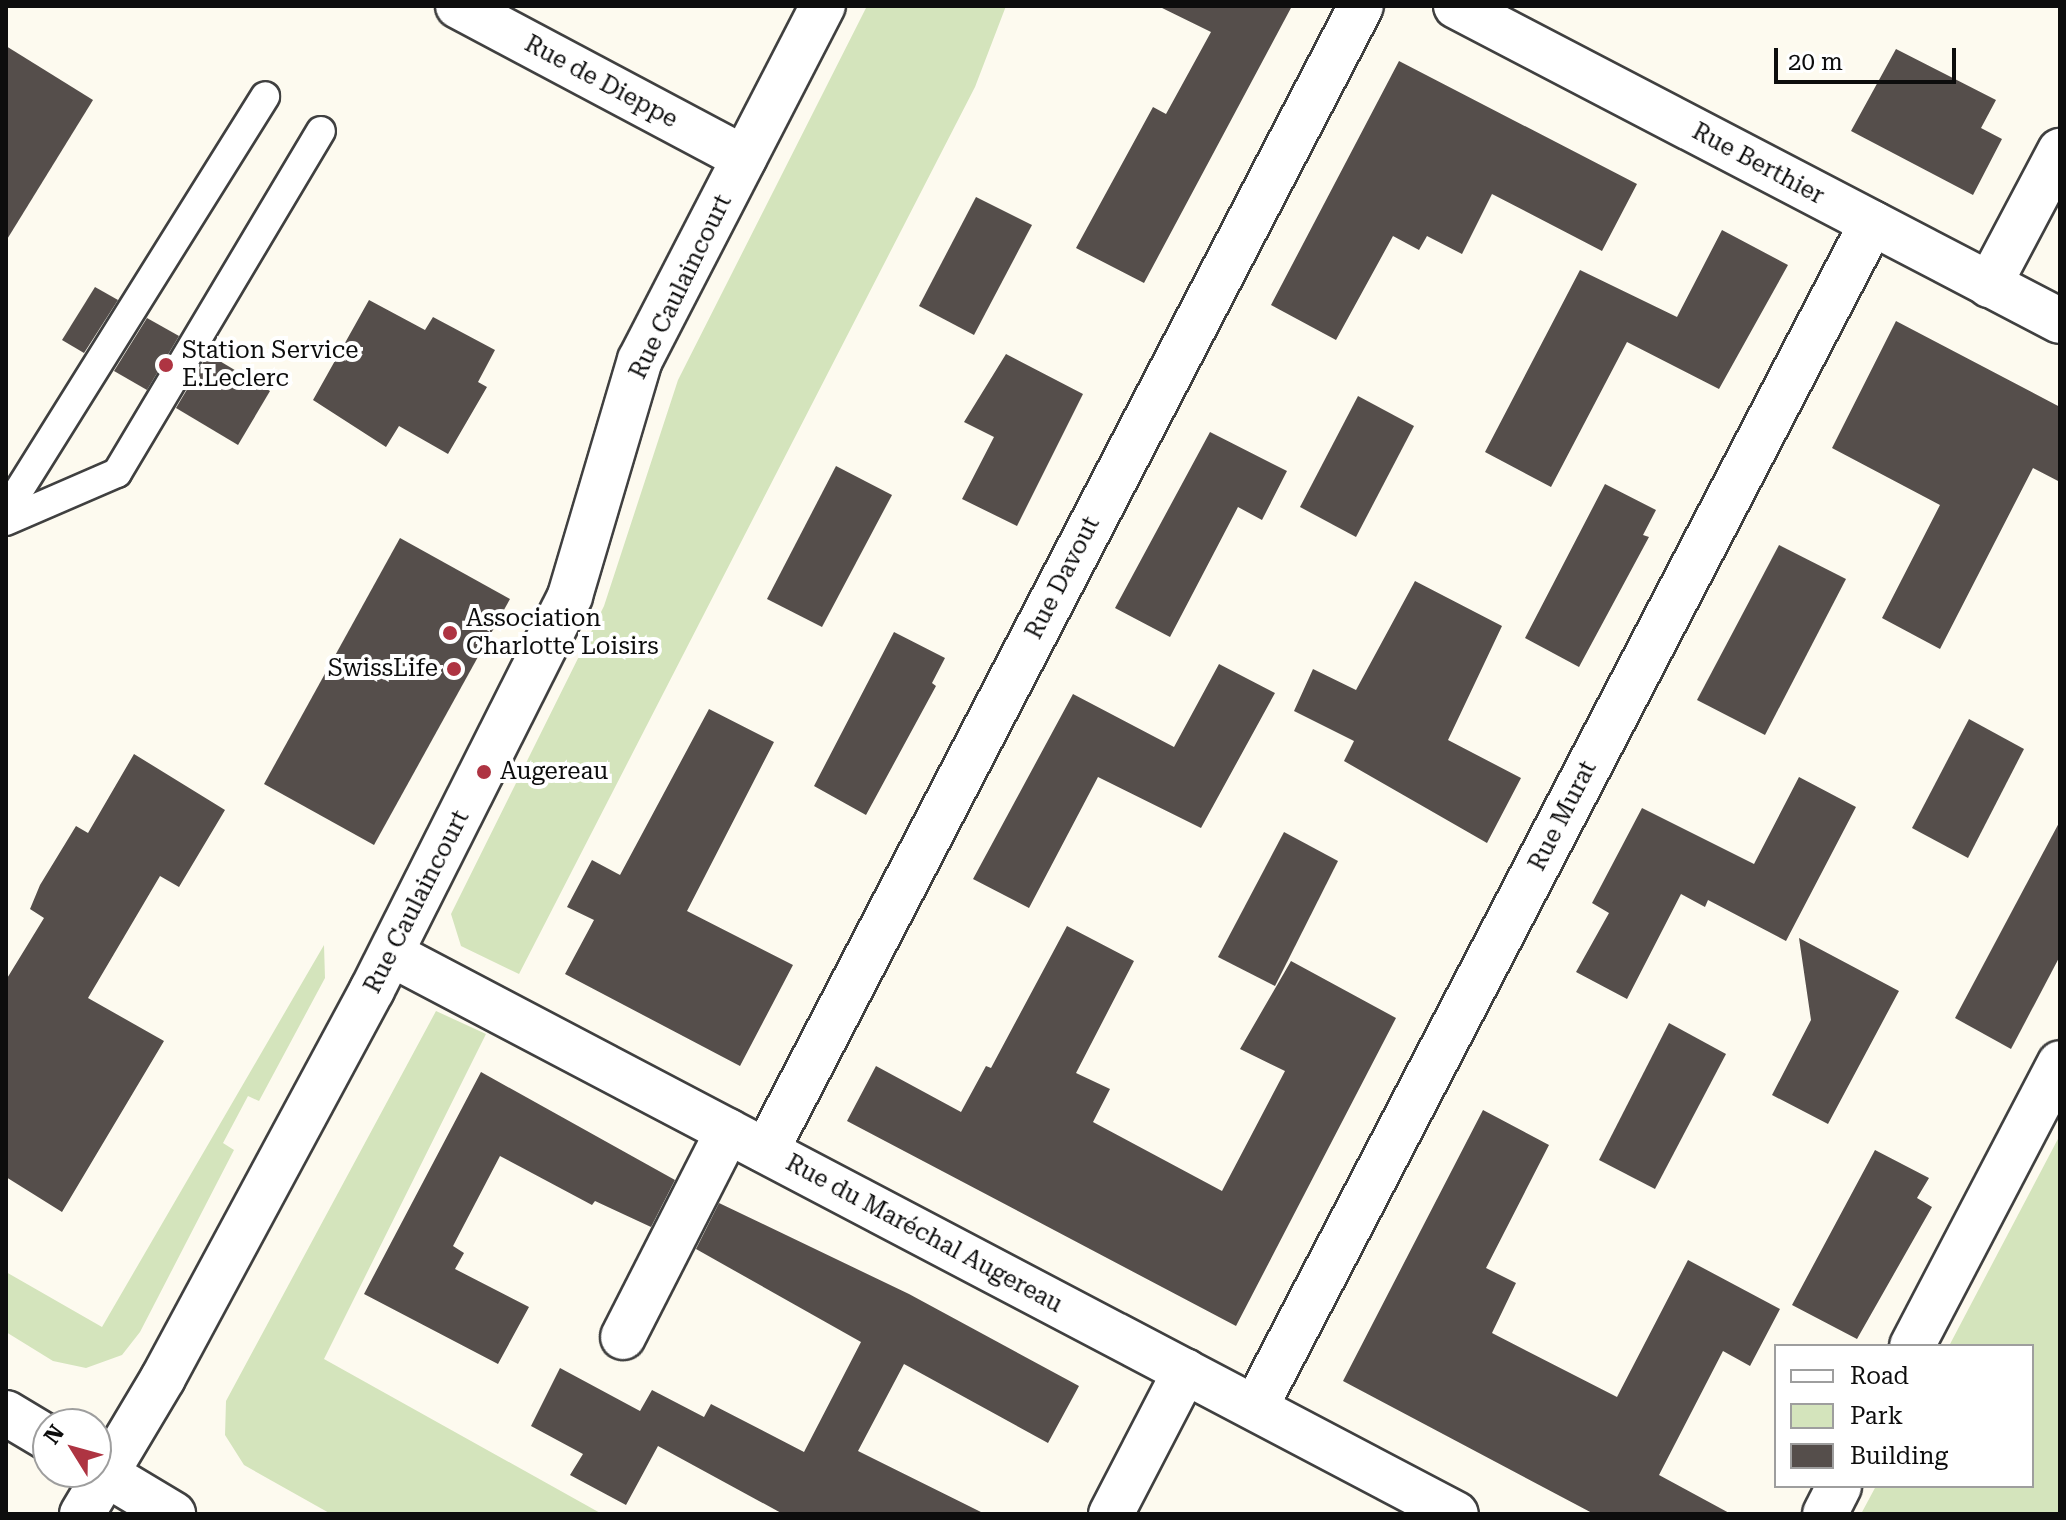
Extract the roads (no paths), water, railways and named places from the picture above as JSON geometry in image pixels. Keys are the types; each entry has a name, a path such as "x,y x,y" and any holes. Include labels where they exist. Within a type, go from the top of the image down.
{"street":[{"name":"Rue de Dieppe","path":"458,6 744,158"},
{"name":"Rue Caulaincourt","path":"112,1454 163,1378 391,954 570,596 640,360 823,6"},
{"name":"Rue Davout","path":"623,1337 747,1141 1361,6"},
{"name":"Rue Berthier","path":"1456,6 2060,321"},
{"path":"1989,285 2060,151"},
{"name":"Rue Murat","path":"1255,1408 1872,223"},
{"name":"Rue du Maréchal Augereau","path":"391,954 1456,1514"},
{"path":"1913,1344 2060,1063"},
{"path":"1111,1514 1185,1371"},
{"path":"6,1413 32,1428"},
{"path":"112,1478 173,1514"},
{"name":"Rue Caulaincourt","path":"82,1514 93,1488"},
{"path":"1825,1514 1838,1488"}],"lane":[{"path":"6,511 265,96"},
{"path":"6,521 117,473 321,131"}],"place":[{"name":"Station Service E.Leclerc","path":"166,365"},
{"name":"Association Charlotte Loisirs","path":"450,633"},
{"name":"SwissLife","path":"454,669"},
{"name":"Augereau","path":"484,772"}]}
